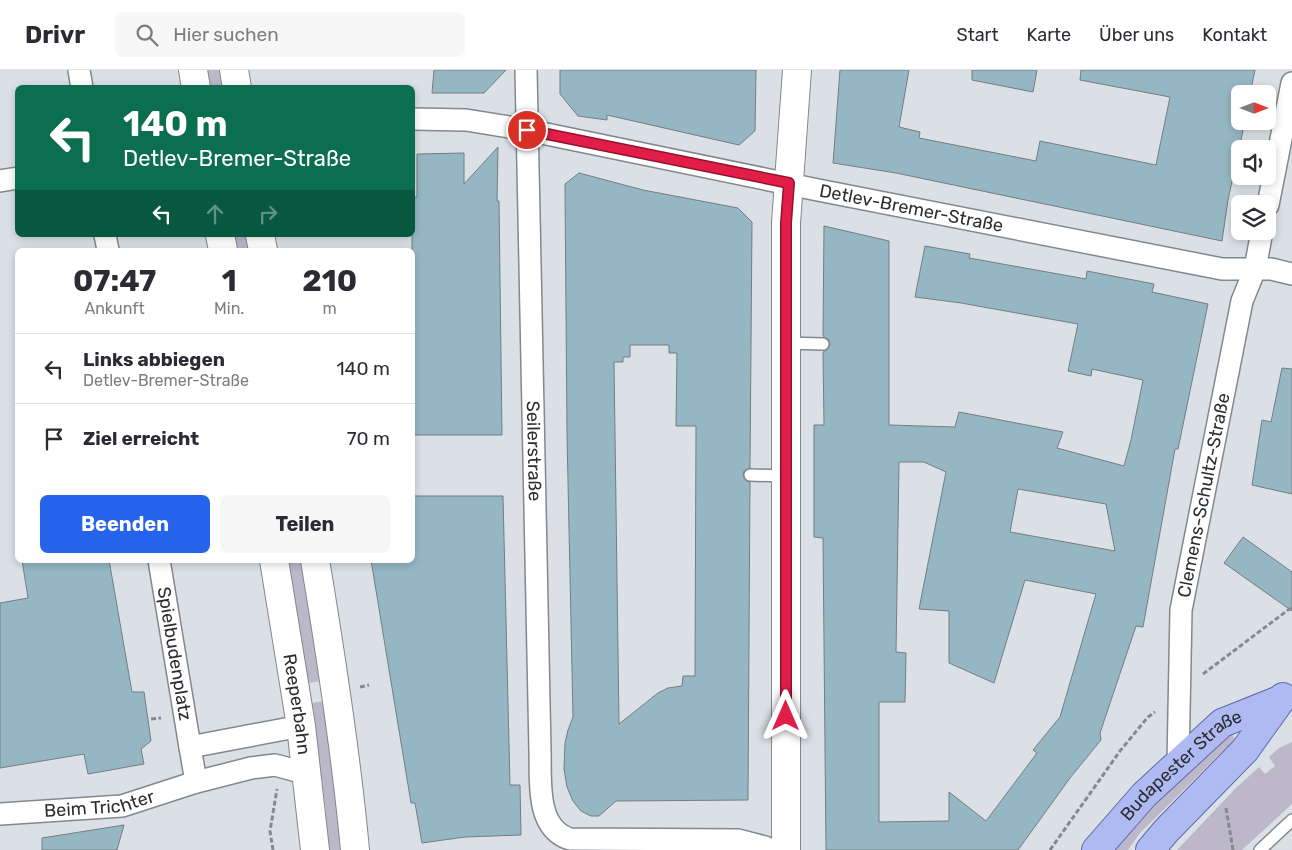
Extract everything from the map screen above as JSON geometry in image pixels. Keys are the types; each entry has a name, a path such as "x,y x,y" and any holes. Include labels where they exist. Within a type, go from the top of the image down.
{"main road":[{"path":"193,70 196,85"},
{"path":"234,70 236,85"},
{"path":"786,850 786,223 797,70"},
{"name":"Reeperbahn","path":"275,563 302,726 315,850"},
{"path":"315,563 336,690 355,850"},
{"name":"Budapester Straße","path":"1096,850 1144,795 1222,723 1287,694"},
{"name":"Budapester Straße","path":"1150,850 1245,750 1287,694"}],"street":[{"path":"79,70 82,85"},
{"name":"Seilerstraße","path":"526,70 542,803 546,816 554,830 563,837 593,845"},
{"path":"1270,195 1292,83"},
{"name":"Detlev-Bremer-Straße","path":"415,119 466,120 527,130 1222,269 1271,269 1292,274"},
{"path":"0,181 15,178"},
{"name":"Clemens-Schultz-Straße","path":"1178,763 1181,610 1242,301 1255,269 1260,240"},
{"name":"Spielbudenplatz","path":"159,563 190,747"},
{"path":"196,782 190,747 302,726"},
{"name":"Beim Trichter","path":"0,814 122,806 196,782 252,768 275,765 308,774"},
{"path":"593,845 726,845 738,840 765,846 770,850"}],"lane":[{"path":"786,343 823,344"},
{"path":"750,475 786,476"},
{"path":"1260,850 1292,820"}],"path":[{"path":"1196,680 1292,607"},
{"path":"1050,850 1120,751 1148,717 1156,711"},
{"path":"273,850 270,831 277,788"},
{"path":"1226,804 1227,821 1233,850"}],"shaded area":[{"path":"205,70 221,70 224,85 208,85"},
{"path":"233,237 248,237 251,248 235,248"},
{"path":"288,563 301,563 321,681 308,683"},
{"path":"324,701 338,813 340,850 328,850 326,811 311,703"},
{"path":"1232,734 1235,739 1140,833 1128,850 1113,850 1154,804"},
{"path":"1292,742 1292,804 1242,850 1177,850 1236,788 1259,767 1265,774 1275,766 1269,757 1279,748"}],"building":[{"path":"434,70 506,70 484,93 432,93"},
{"path":"560,70 756,70 755,131 739,145 607,115 607,120 578,116 560,94"},
{"path":"840,70 909,70 899,127 920,132 919,138 1036,161 1040,141 1156,165 1170,97 1080,80 1081,70 1255,70 1252,85 1231,85 1231,130 1243,130 1241,140 1231,140 1231,185 1222,241 896,173 833,163"},
{"path":"972,70 1037,70 1033,92 972,80"},
{"path":"498,147 497,201 499,201 502,435 415,435 415,248 412,248 412,237 415,237 417,154 464,153 464,184"},
{"path":"579,173 643,190 738,208 752,222 750,468 744,471 743,475 746,481 750,482 748,800 616,801 599,816 591,816 581,811 573,801 567,787 564,769 565,743 573,717 567,434 565,184","holes":["630,345 669,345 669,353 677,353 676,426 696,426 695,676 683,676 682,686 668,688 658,693 619,724 614,362 623,362 623,357 630,357"]},
{"path":"824,226 889,241 889,425 955,427 959,412 1063,432 1057,448 1124,466 1143,380 1092,369 1091,376 1068,371 1078,324 961,303 915,297 925,246 970,254 969,258 1086,279 1087,271 1154,284 1152,292 1208,304 1178,449 1175,449 1143,627 1136,626 1100,733 1101,740 1070,778 1018,850 826,850 823,538 814,537 814,425 824,425 823,352 830,345 829,340 823,336","holes":["899,462 924,462 946,472 919,609 949,611 949,663 994,683 1025,580 1096,594 1060,717 1033,750 1037,753 986,821 949,792 949,821 879,822 879,702 905,702 906,653 896,652","1018,489 1106,504 1115,551 1010,532"]},
{"path":"1282,368 1292,369 1292,494 1252,485 1262,420 1271,422"},
{"path":"415,496 503,496 510,785 520,785 521,835 465,837 422,843 415,803 411,803 371,563 415,563"},
{"path":"1243,537 1292,572 1292,611 1224,563"},
{"path":"22,563 110,563 132,692 144,692 151,741 141,749 144,764 88,774 84,754 0,768 0,603 28,598"},
{"path":"124,825 117,850 42,850 42,838"}],"route":[{"path":"527,130 789,183 786,223 786,716"}]}
